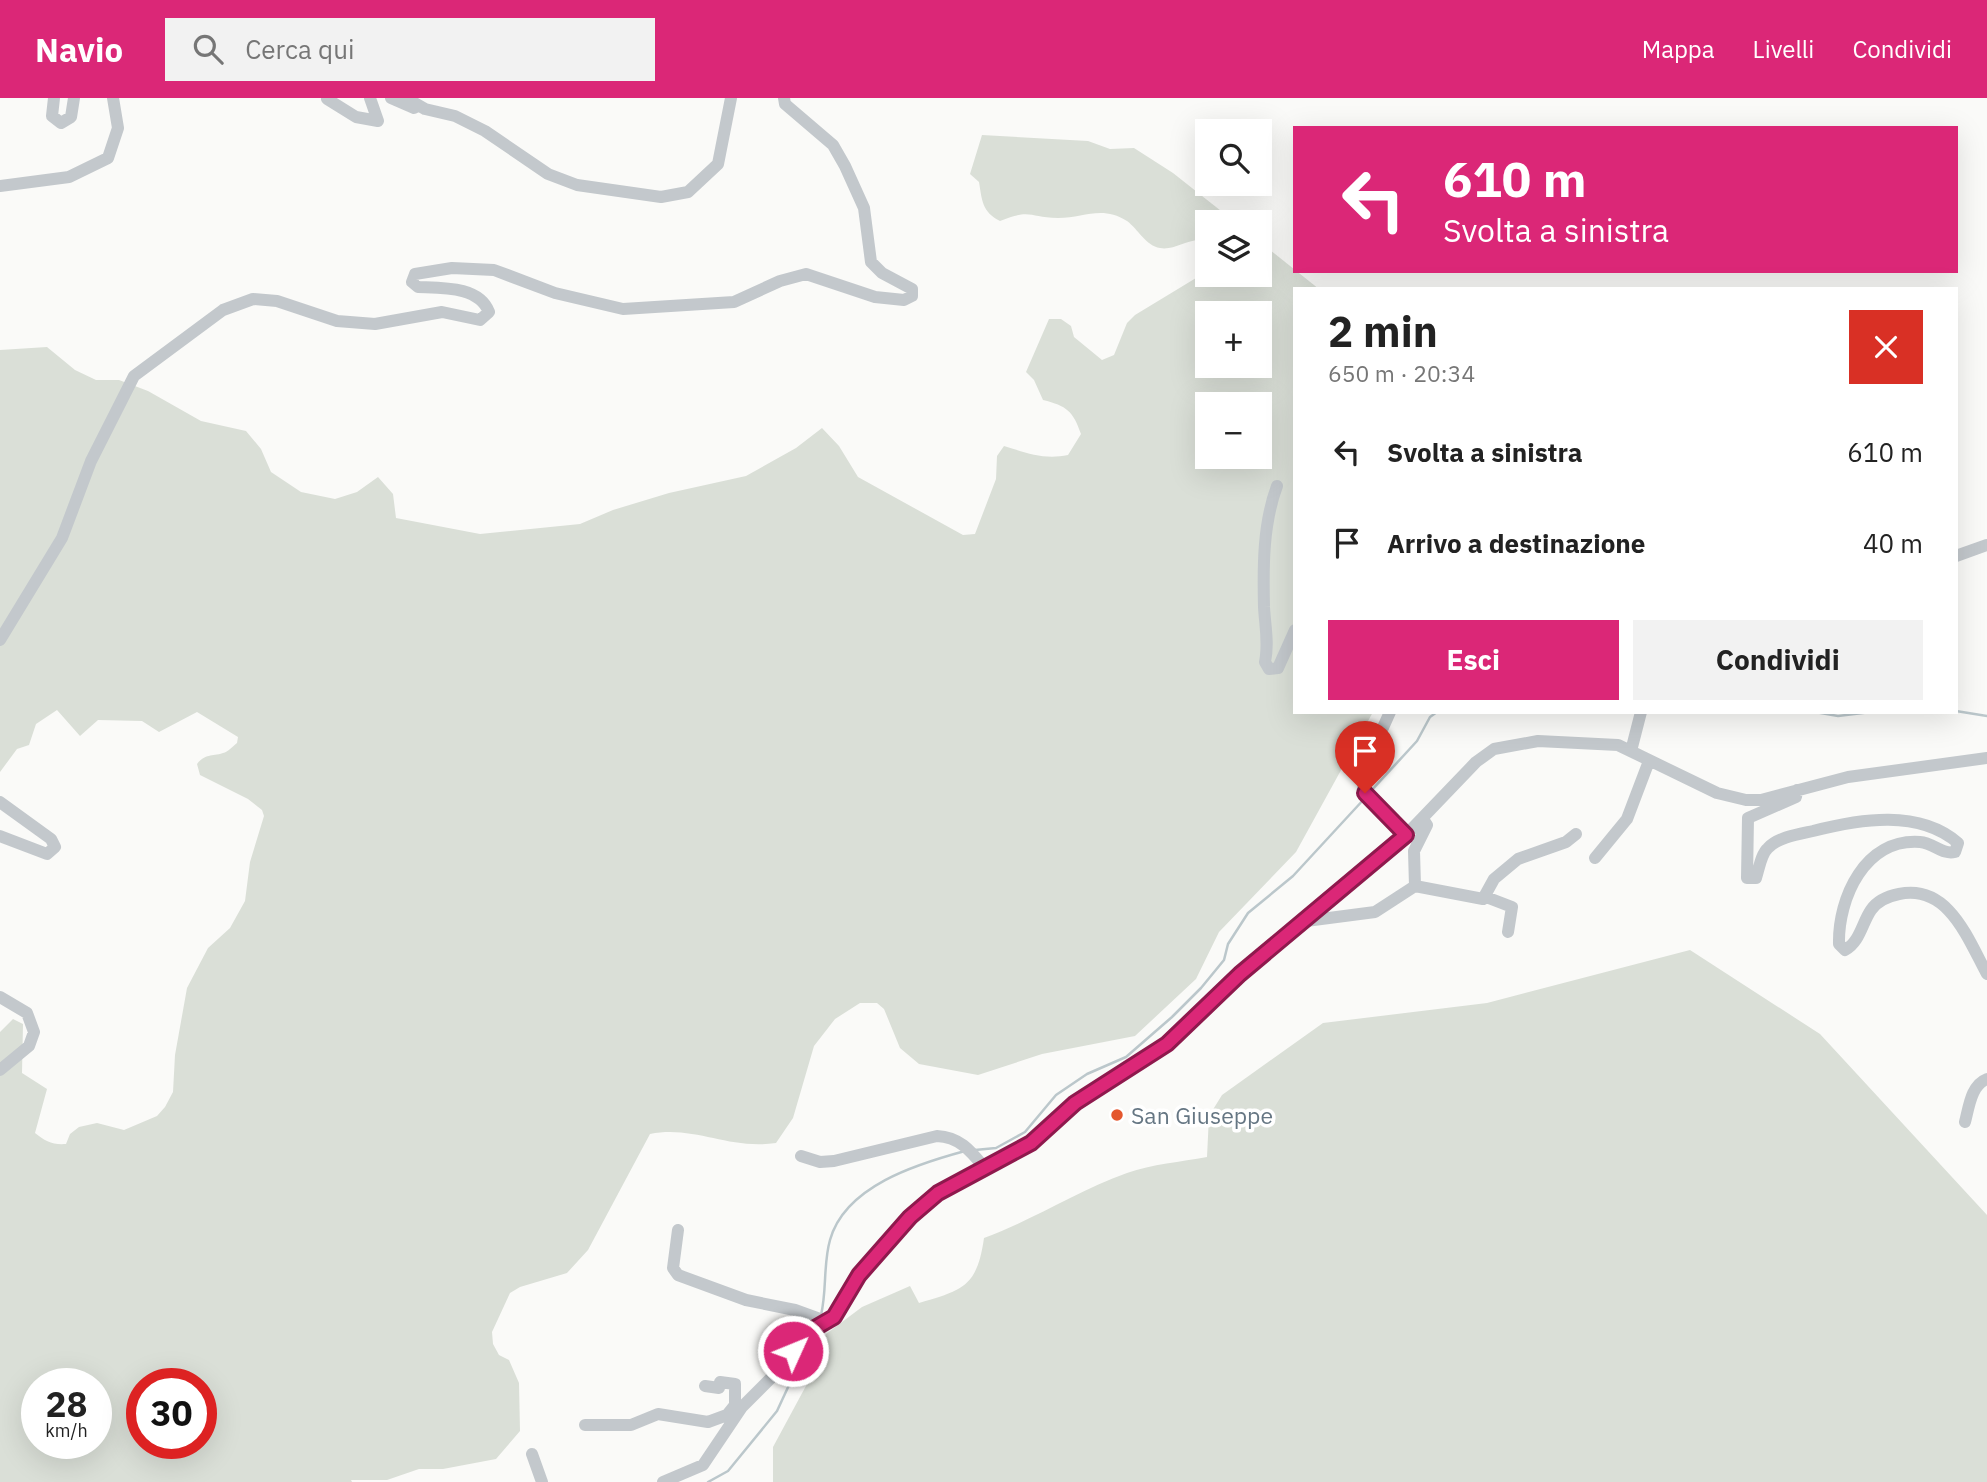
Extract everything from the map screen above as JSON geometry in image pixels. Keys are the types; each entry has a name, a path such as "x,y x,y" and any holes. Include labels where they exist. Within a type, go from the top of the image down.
{"street":[{"path":"54,98 52,116 61,123 71,117 74,98"},
{"path":"0,186 69,177 108,158 118,128 113,98"},
{"path":"327,99 356,117 378,121 370,98"},
{"path":"391,98 405,106 455,116 485,131 548,174 577,184 661,197 688,192 718,164 730,98"},
{"path":"406,98 425,109"},
{"path":"0,640 62,538 91,461 134,376 223,310 253,299 277,301 337,321 375,324 442,312 480,320 489,312 485,303 471,294 418,287 412,282 415,274 452,268 494,270 555,293 623,309 734,302 780,281 806,274 875,297 904,300 912,296 912,289 882,273 870,262 864,208 845,166 833,145 797,116 785,104 784,98"},
{"path":"1277,486 1267,515 1264,607 1268,649 1265,662 1269,669 1278,668 1293,634"},
{"path":"1958,555 1987,545"},
{"path":"1389,714 1363,780 1367,796 1406,835"},
{"path":"1631,751 1640,714"},
{"path":"585,1425 631,1424 658,1414 709,1422 727,1415 782,1367 803,1335 834,1317 859,1275 910,1217 979,1161 1031,1143 1075,1103 1167,1044 1240,974 1406,835 1476,762 1504,745 1566,741 1618,745 1732,798 1761,800 1848,777 1985,761"},
{"path":"1595,858 1627,819 1649,761"},
{"path":"1797,790 1796,797 1789,802 1748,818 1747,878 1755,878 1766,849 1774,843 1829,827 1875,819 1908,821 1946,832 1958,843 1955,852 1946,854 1920,842 1892,846 1866,862 1852,885 1839,920 1839,944 1845,950 1852,946 1872,908 1889,895 1912,891 1932,895 1946,905 1987,974"},
{"path":"0,802 51,839 55,847 47,854 0,836"},
{"path":"1415,886 1414,851 1427,825 1423,819"},
{"path":"1486,897 1494,879 1518,859 1566,842 1576,834"},
{"path":"1305,922 1375,912 1415,886 1479,899 1486,897 1513,907 1508,932"},
{"path":"0,997 27,1013 34,1032 29,1046 0,1070"},
{"path":"1965,1122 1972,1096 1981,1081 1987,1079"},
{"path":"801,1156 820,1162 834,1161 937,1136 949,1136 962,1143 979,1161"},
{"path":"678,1230 673,1268 678,1275 746,1300 828,1322"},
{"path":"663,1482 678,1480 703,1465 739,1406 735,1384 720,1382 719,1388 705,1386"},
{"path":"532,1454 542,1482"}],"shaded area":[{"path":"982,135 1088,141 1110,149 1134,148 1173,173 1195,190 1195,196 1202,196 1220,210 1195,210 1195,240 1160,248 1150,244 1127,221 1109,214 1048,218 1025,214 1000,221 986,209 979,182 970,174"},
{"path":"1272,252 1293,268 1293,273 1299,273 1316,287 1293,287 1293,714 1372,714 1296,852 1219,932 1196,979 1135,1036 1042,1054 978,1075 919,1064 900,1048 884,1009 877,1003 860,1003 835,1019 814,1046 793,1118 776,1143 742,1143 682,1133 650,1134 588,1250 567,1273 520,1287 510,1293 492,1332 493,1344 499,1355 509,1360 519,1383 520,1431 496,1459 443,1469 419,1469 387,1480 351,1480 352,1482 0,1482 0,1032 13,1019 23,1024 22,1073 47,1089 35,1133 46,1140 66,1144 70,1134 79,1127 97,1123 124,1130 157,1116 173,1092 175,1055 187,988 208,948 230,928 245,901 250,862 264,816 262,810 248,799 200,775 197,764 200,761 227,751 237,743 238,737 197,712 159,732 142,721 98,720 80,736 57,710 36,724 29,745 17,749 0,772 0,350 47,347 75,370 96,380 119,380 148,391 201,421 246,431 261,449 271,472 301,492 335,499 357,492 378,477 393,494 396,518 480,534 580,524 613,510 669,493 746,476 796,448 822,428 839,446 858,477 963,535 975,534 996,479 997,456 1004,446 1043,456 1068,455 1081,434 1072,415 1063,407 1043,400 1034,380 1026,372 1049,319 1061,319 1071,326 1074,337 1102,360 1114,355 1127,323 1135,315 1195,279 1195,287 1272,287"},
{"path":"1690,950 1820,1034 1987,1215 1987,1482 773,1482 773,1447 807,1384 826,1334 862,1307 910,1286 919,1303 957,1290 972,1277 984,1238 1090,1188 1137,1170 1207,1157 1209,1116 1222,1095 1323,1023 1487,1003"}],"waterway":[{"path":"1958,711 1987,716"},
{"path":"1372,790 1417,741 1434,714"},
{"path":"1826,714 1854,714"},
{"path":"975,1150 996,1148 1025,1132 1056,1095 1087,1074 1126,1057 1172,1017 1224,960 1228,944 1248,913 1293,876 1365,798"},
{"path":"821,1315 830,1240 838,1221 851,1205 885,1180 965,1151"},
{"path":"708,1482 728,1471 777,1411 796,1370 809,1353 816,1332"}],"place":[{"name":"San Giuseppe","path":"1117,1115"}],"route":[{"path":"793,1351 803,1335 834,1317 859,1275 876,1254 910,1217 938,1193 983,1166 1031,1143 1075,1103 1123,1075 1167,1044 1240,974 1406,835 1365,793"}]}
